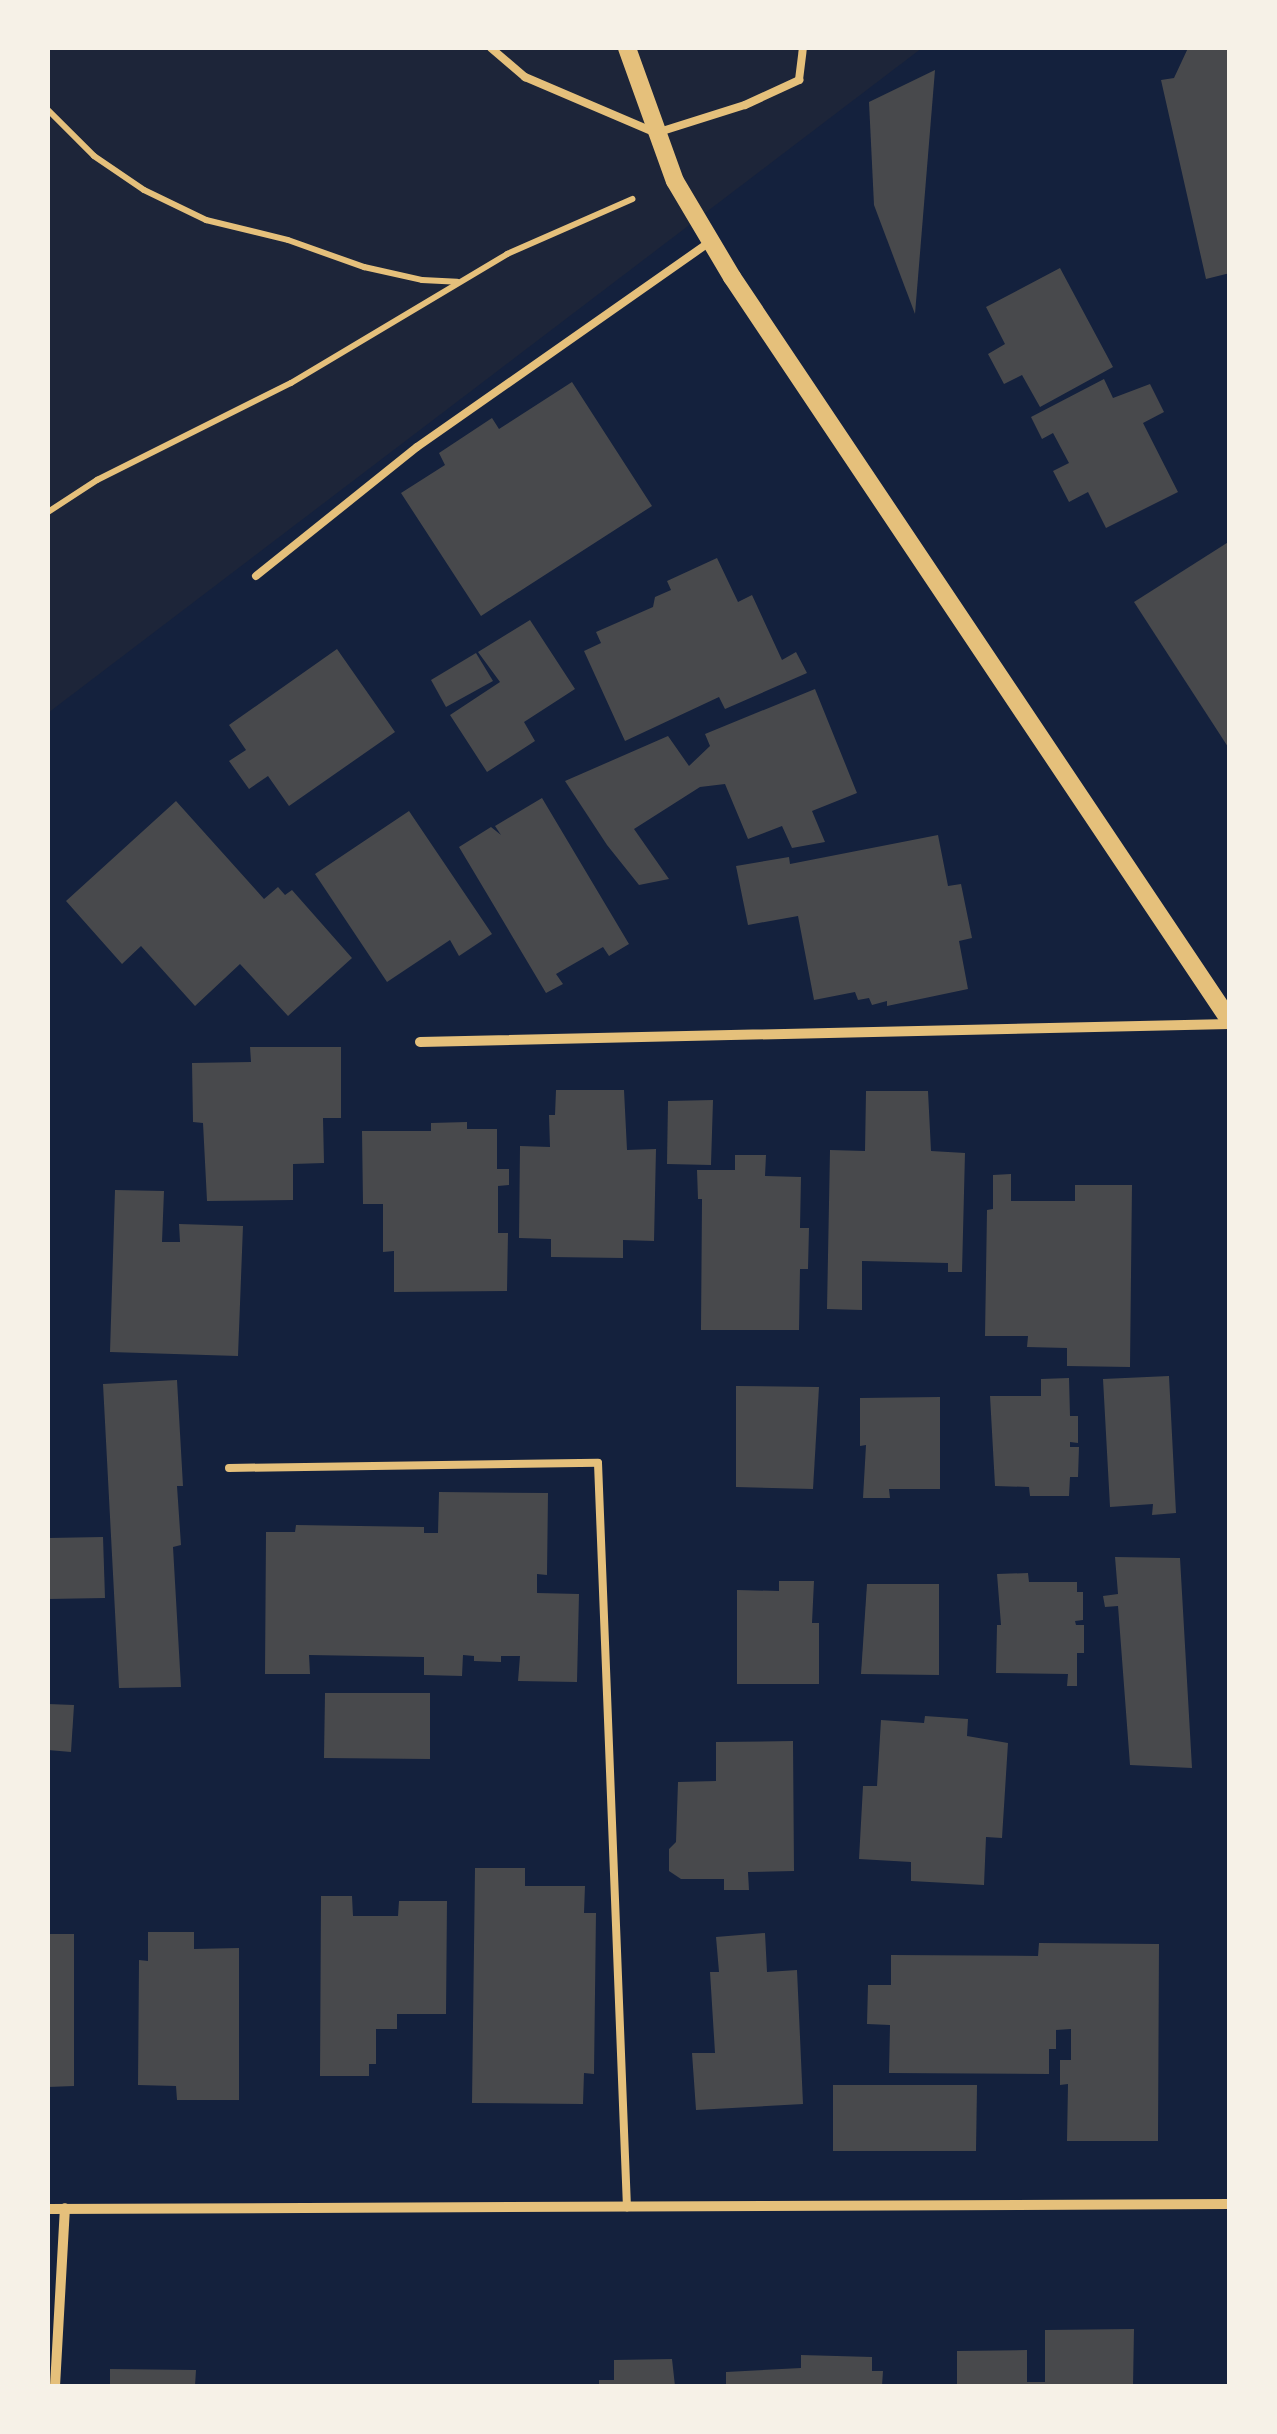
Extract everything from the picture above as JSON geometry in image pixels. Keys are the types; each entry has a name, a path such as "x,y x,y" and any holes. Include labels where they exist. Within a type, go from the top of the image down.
{"street":[{"path":"627,48 675,181 711,241 1230,1022"},
{"path":"420,1042 1230,1022"},
{"path":"48,2208 1230,2204"},
{"path":"55,2386 65,2208"}],"lane":[{"path":"492,48 524,77 656,133 745,105 798,80 803,48"},
{"path":"256,576 416,447 711,241"},
{"path":"229,1468 598,1463 626,2207"}],"path":[{"path":"48,110 94,156 132,182 206,220 288,240 364,267 422,280 460,282"},
{"path":"48,512 97,480 291,383 507,254 675,181"}],"shaded area":[{"path":"48,48 922,48 48,713"}],"building":[{"path":"1188,48 1230,48 1230,273 1206,279 1161,80 1174,78"},
{"path":"935,70 915,314 874,205 869,102"},
{"path":"1060,268 1113,367 1040,407 1022,375 1004,384 988,354 1005,344 986,307"},
{"path":"1104,379 1113,398 1150,384 1164,412 1143,423 1178,492 1106,528 1088,492 1069,502 1053,471 1069,463 1053,433 1042,439 1031,417"},
{"path":"572,382 652,506 481,616 401,493 445,465 439,453 492,418 499,429"},
{"path":"1230,541 1230,750 1134,602"},
{"path":"717,558 738,602 752,595 782,660 796,652 807,673 725,709 719,697 625,741 584,651 601,643 596,632 653,607 655,597 671,590 667,581"},
{"path":"530,620 575,689 524,722 535,741 487,772 450,715 500,682 478,652"},
{"path":"337,649 395,732 289,806 268,776 249,789 229,761 246,750 229,725"},
{"path":"476,653 493,681 446,707 431,680"},
{"path":"815,689 857,793 812,811 825,842 792,848 782,826 748,839 725,784 700,787 634,829 669,879 639,885 565,781 668,736 689,766 710,746 705,734"},
{"path":"542,798 629,944 609,956 603,947 556,974 563,984 546,993 459,847 491,827 501,835 495,826"},
{"path":"176,801 264,899 278,887 285,895 292,890 352,958 288,1016 240,964 195,1006 141,946 122,964 66,901"},
{"path":"409,811 492,934 459,956 450,940 387,982 315,874"},
{"path":"938,835 948,886 961,884 972,938 959,941 968,989 887,1006 887,1001 872,1005 869,998 858,1000 855,992 814,1000 798,916 748,925 736,866 789,857 790,864"},
{"path":"250,1047 341,1047 341,1118 323,1118 324,1163 293,1164 293,1200 207,1201 203,1123 193,1122 192,1063 251,1062"},
{"path":"556,1090 624,1090 627,1150 656,1149 654,1241 623,1240 623,1258 551,1257 551,1239 519,1238 520,1146 550,1147 549,1115 555,1115"},
{"path":"866,1091 928,1091 931,1151 965,1153 962,1272 948,1272 948,1263 862,1261 862,1310 827,1309 830,1150 865,1151"},
{"path":"713,1100 711,1165 667,1164 668,1101"},
{"path":"467,1122 467,1129 497,1129 497,1169 509,1169 509,1185 498,1186 498,1233 508,1233 507,1291 394,1292 394,1251 383,1252 383,1204 363,1204 362,1131 431,1131 431,1123"},
{"path":"735,1155 766,1155 765,1176 801,1177 800,1228 809,1228 808,1269 800,1269 799,1330 701,1330 702,1199 698,1199 697,1170 735,1170"},
{"path":"1011,1174 1011,1201 1075,1201 1075,1185 1132,1185 1130,1367 1067,1366 1067,1348 1027,1347 1028,1336 985,1336 987,1210 993,1209 993,1175"},
{"path":"115,1190 164,1191 162,1242 180,1242 179,1224 243,1226 238,1356 110,1352"},
{"path":"1169,1376 1176,1513 1152,1515 1153,1504 1110,1507 1103,1379"},
{"path":"1069,1378 1070,1416 1078,1416 1078,1443 1070,1442 1070,1447 1079,1447 1078,1477 1070,1477 1069,1496 1030,1496 1029,1487 995,1486 990,1396 1041,1396 1041,1379"},
{"path":"177,1380 183,1486 177,1486 181,1545 173,1547 181,1687 119,1688 103,1384"},
{"path":"736,1386 819,1387 813,1489 736,1487"},
{"path":"940,1397 940,1489 889,1489 890,1498 863,1498 866,1445 860,1446 860,1398"},
{"path":"439,1492 548,1493 547,1575 537,1574 537,1593 579,1594 577,1682 518,1681 520,1656 501,1656 501,1662 474,1661 474,1656 463,1655 462,1676 424,1675 424,1657 309,1655 310,1674 265,1674 266,1532 295,1532 296,1525 424,1527 424,1533 438,1533"},
{"path":"103,1537 105,1598 48,1599 48,1538"},
{"path":"1115,1557 1180,1558 1192,1768 1130,1765 1118,1606 1105,1607 1103,1596 1118,1594"},
{"path":"1028,1573 1029,1582 1077,1582 1077,1592 1083,1592 1083,1620 1075,1621 1076,1625 1084,1625 1084,1653 1077,1653 1077,1686 1067,1686 1068,1674 996,1673 997,1625 1001,1625 997,1574"},
{"path":"779,1581 814,1581 812,1623 819,1623 819,1684 737,1684 737,1590 779,1591"},
{"path":"867,1584 939,1584 939,1675 861,1674"},
{"path":"325,1693 430,1693 430,1759 324,1758"},
{"path":"48,1704 74,1705 71,1752 48,1750"},
{"path":"925,1716 968,1719 967,1736 1008,1743 1002,1838 986,1837 984,1885 911,1881 911,1862 859,1859 863,1786 877,1786 881,1720 924,1723"},
{"path":"793,1741 794,1871 748,1872 749,1890 724,1890 724,1879 681,1879 669,1871 669,1849 676,1842 678,1782 716,1781 716,1742"},
{"path":"475,1868 525,1868 525,1886 585,1886 584,1913 596,1913 594,2074 584,2073 583,2104 472,2103"},
{"path":"321,1896 352,1896 353,1916 398,1916 399,1901 447,1901 446,2014 397,2014 397,2029 376,2029 376,2064 369,2064 369,2076 320,2076"},
{"path":"148,1932 194,1932 194,1949 239,1948 239,2100 177,2100 176,2086 138,2085 139,1960 148,1961"},
{"path":"765,1933 767,1972 797,1970 803,2104 696,2110 692,2053 715,2053 710,1972 719,1972 716,1937"},
{"path":"48,1934 74,1934 74,2086 48,2087"},
{"path":"1039,1943 1159,1944 1158,2141 1067,2141 1068,2084 1060,2085 1060,2060 1071,2060 1071,2029 1056,2030 1056,2049 1049,2049 1049,2074 889,2073 890,2025 867,2024 868,1985 891,1985 891,1955 1038,1956"},
{"path":"833,2085 977,2085 976,2151 833,2151"},
{"path":"1134,2329 1133,2386 957,2386 957,2351 1027,2350 1027,2382 1045,2382 1045,2330"},
{"path":"801,2355 872,2357 872,2371 883,2371 882,2386 726,2386 726,2372 801,2368"},
{"path":"672,2359 675,2386 599,2386 599,2380 614,2380 614,2360"},
{"path":"110,2369 196,2370 195,2386 110,2386"}]}
